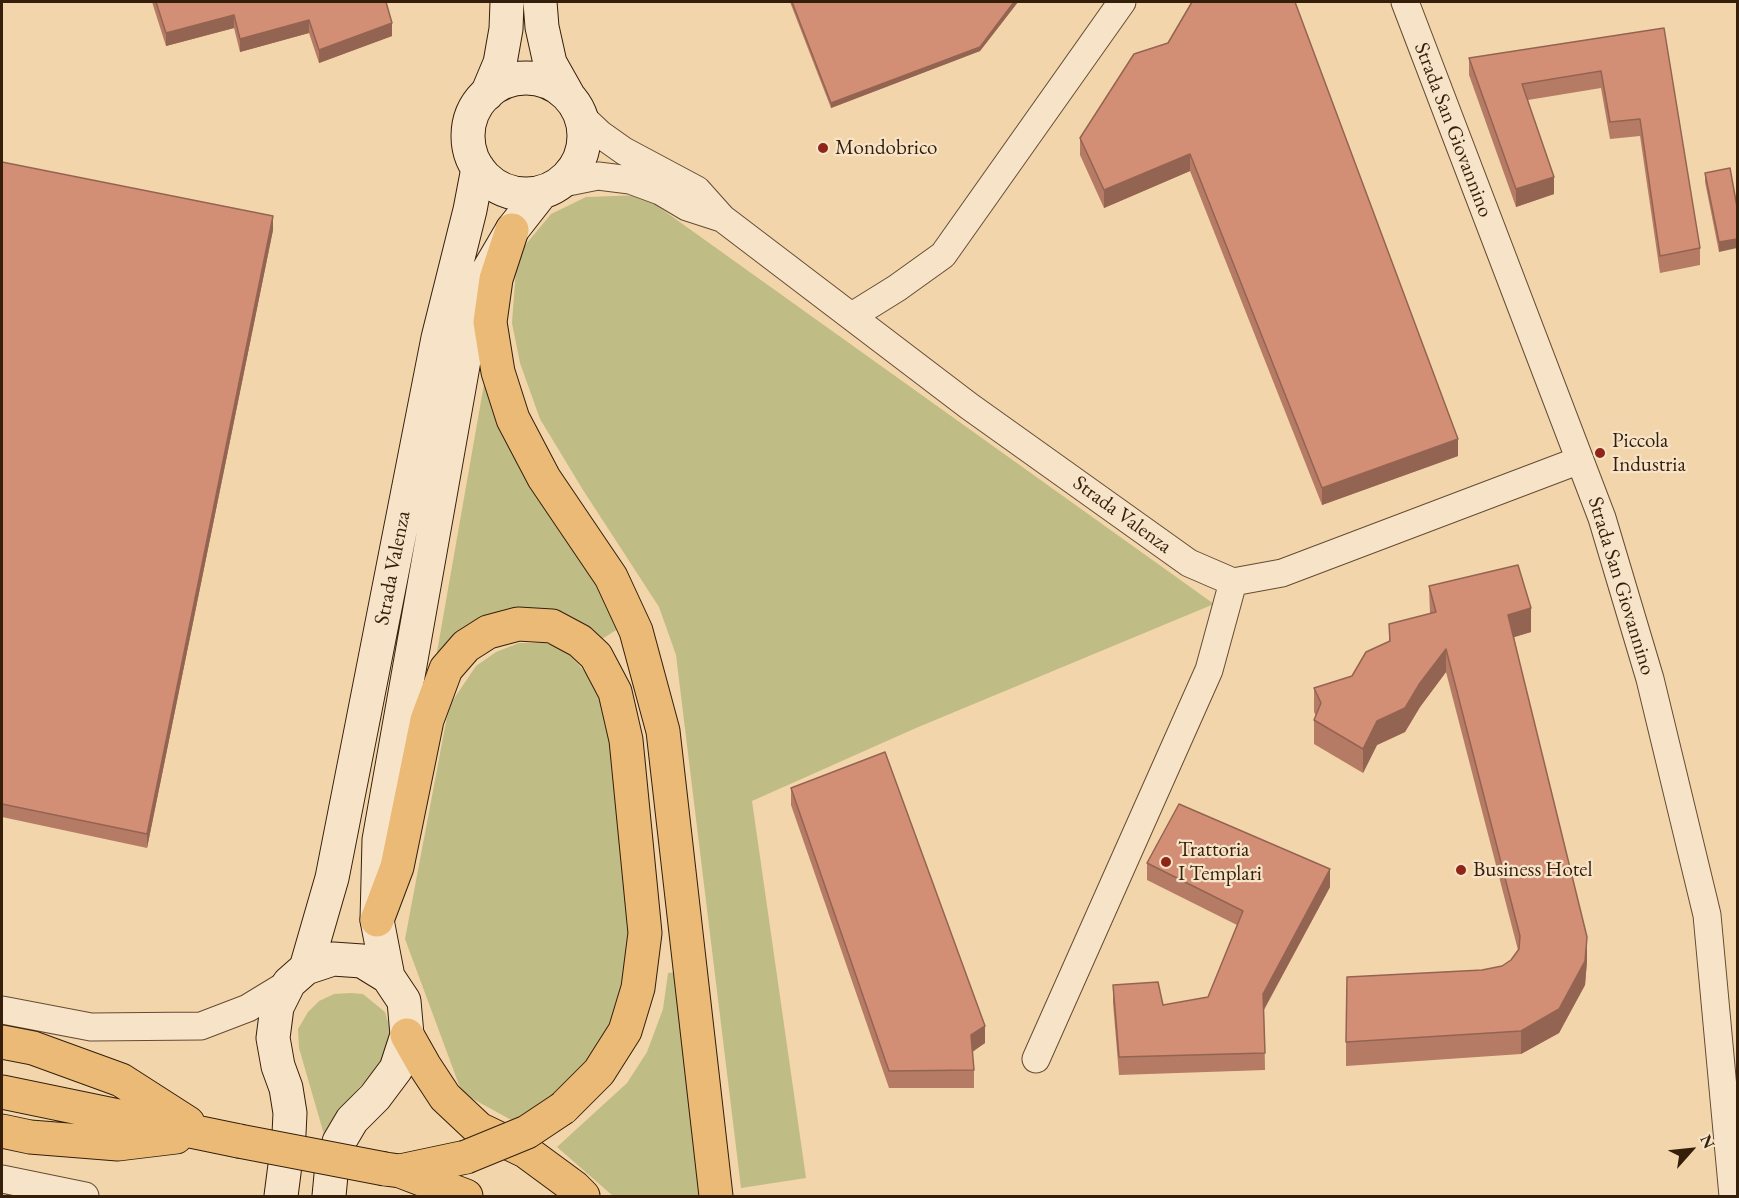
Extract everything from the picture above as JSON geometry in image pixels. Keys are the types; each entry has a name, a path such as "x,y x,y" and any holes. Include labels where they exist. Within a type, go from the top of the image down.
{"highway":[{"path":"512,230 496,279 490,322 498,372 513,419 538,468 611,577 636,630 663,731 716,1197"},
{"path":"377,921 397,867 427,720 446,669 466,646 488,632 518,624 552,626 580,641 596,656 615,692 624,730 645,933 638,988 625,1031 599,1072 563,1108 527,1132 466,1157 392,1170"},
{"path":"407,1035 445,1097 479,1129 525,1151 574,1187 583,1197"},
{"path":"2,1042 33,1048 121,1080 204,1134"},
{"path":"2,1092 392,1170 466,1197"},
{"path":"2,1131 30,1137 118,1144 204,1134"}],"main road":[{"name":"Strada Valenza","path":"507,2 506,29 500,63 487,94 475,110 469,129 470,150 478,168 494,185 517,194 552,188"},
{"name":"Strada Valenza","path":"388,977 377,921 379,840 470,326 485,276 512,230 578,164 585,140 574,106 550,63 542,27 540,2"},
{"name":"Strada Valenza","path":"487,94 505,82 528,78 549,83 574,106"},
{"name":"Strada Valenza","path":"281,1197 290,1113 273,1038 277,1007 297,975 332,878 438,338 470,210 478,168"},
{"path":"297,975 333,959 362,961 388,977 404,1001 407,1035 396,1069 375,1097 352,1120 339,1142 331,1175 329,1197"}],"street":[{"path":"852,316 943,255 1122,2"},
{"name":"Strada San Giovannino","path":"1405,2 1602,518 1650,679 1707,915 1733,1197"},
{"name":"Strada Valenza","path":"574,106 600,134 624,151 697,190 722,218 969,406 1189,563 1233,582"},
{"name":"Strada Valenza","path":"552,188 598,176 630,180 660,191 687,207 722,218"},
{"path":"1036,1059 1209,670 1233,582 1282,573 1580,460"},
{"path":"2,1010 91,1027 201,1026 248,1008 297,975"},
{"path":"2,1179 85,1197"}],"shaded area":[{"path":"642,195 1214,604 916,728 752,801 806,1178 741,1188 676,655 659,607 540,419 520,363 512,323 517,255 551,214 586,197"},
{"path":"484,384 490,384 621,627 602,639 585,625 437,652"},
{"path":"519,643 546,643 567,652 589,676 605,702 632,932 617,1015 578,1079 515,1122 462,1093 405,939 449,706 476,666 496,652"},
{"path":"677,972 702,1196 613,1196 557,1147 627,1083 647,1052 663,1009 668,973"},
{"path":"334,994 363,994 385,1012 390,1042 384,1060 339,1110 325,1138 299,1048 298,1029 308,1012 319,1001"}],"building":[{"path":"156,2 386,2 392,23 319,50 309,20 240,39 234,15 166,33"},
{"path":"792,2 1014,2 980,47 831,103"},
{"path":"1192,2 1295,2 1458,439 1322,488 1190,154 1104,190 1080,138 1134,54 1168,43"},
{"path":"1664,28 1700,248 1660,256 1640,119 1610,122 1601,71 1522,84 1554,177 1516,189 1469,58"},
{"path":"2,162 273,216 147,834 2,804"},
{"path":"1730,168 1737,207 1737,239 1719,242 1705,173"},
{"path":"1518,565 1531,608 1508,615 1587,937 1585,961 1559,1009 1521,1031 1346,1042 1347,977 1482,970 1502,966 1511,960 1519,949 1520,936 1446,649 1420,683 1405,708 1377,721 1363,749 1314,720 1321,703 1314,688 1352,676 1366,652 1390,641 1389,624 1436,612 1429,586"},
{"path":"885,752 985,1026 971,1035 974,1070 889,1071 791,788"},
{"path":"1179,804 1330,869 1263,994 1265,1053 1119,1057 1113,985 1158,982 1163,1005 1208,997 1243,911 1147,863"}],"place":[{"name":"Mondobrico","path":"823,148"},
{"name":"Piccola Industria","path":"1600,453"},
{"name":"Trattoria I Templari","path":"1166,862"},
{"name":"Business Hotel","path":"1461,870"}]}
